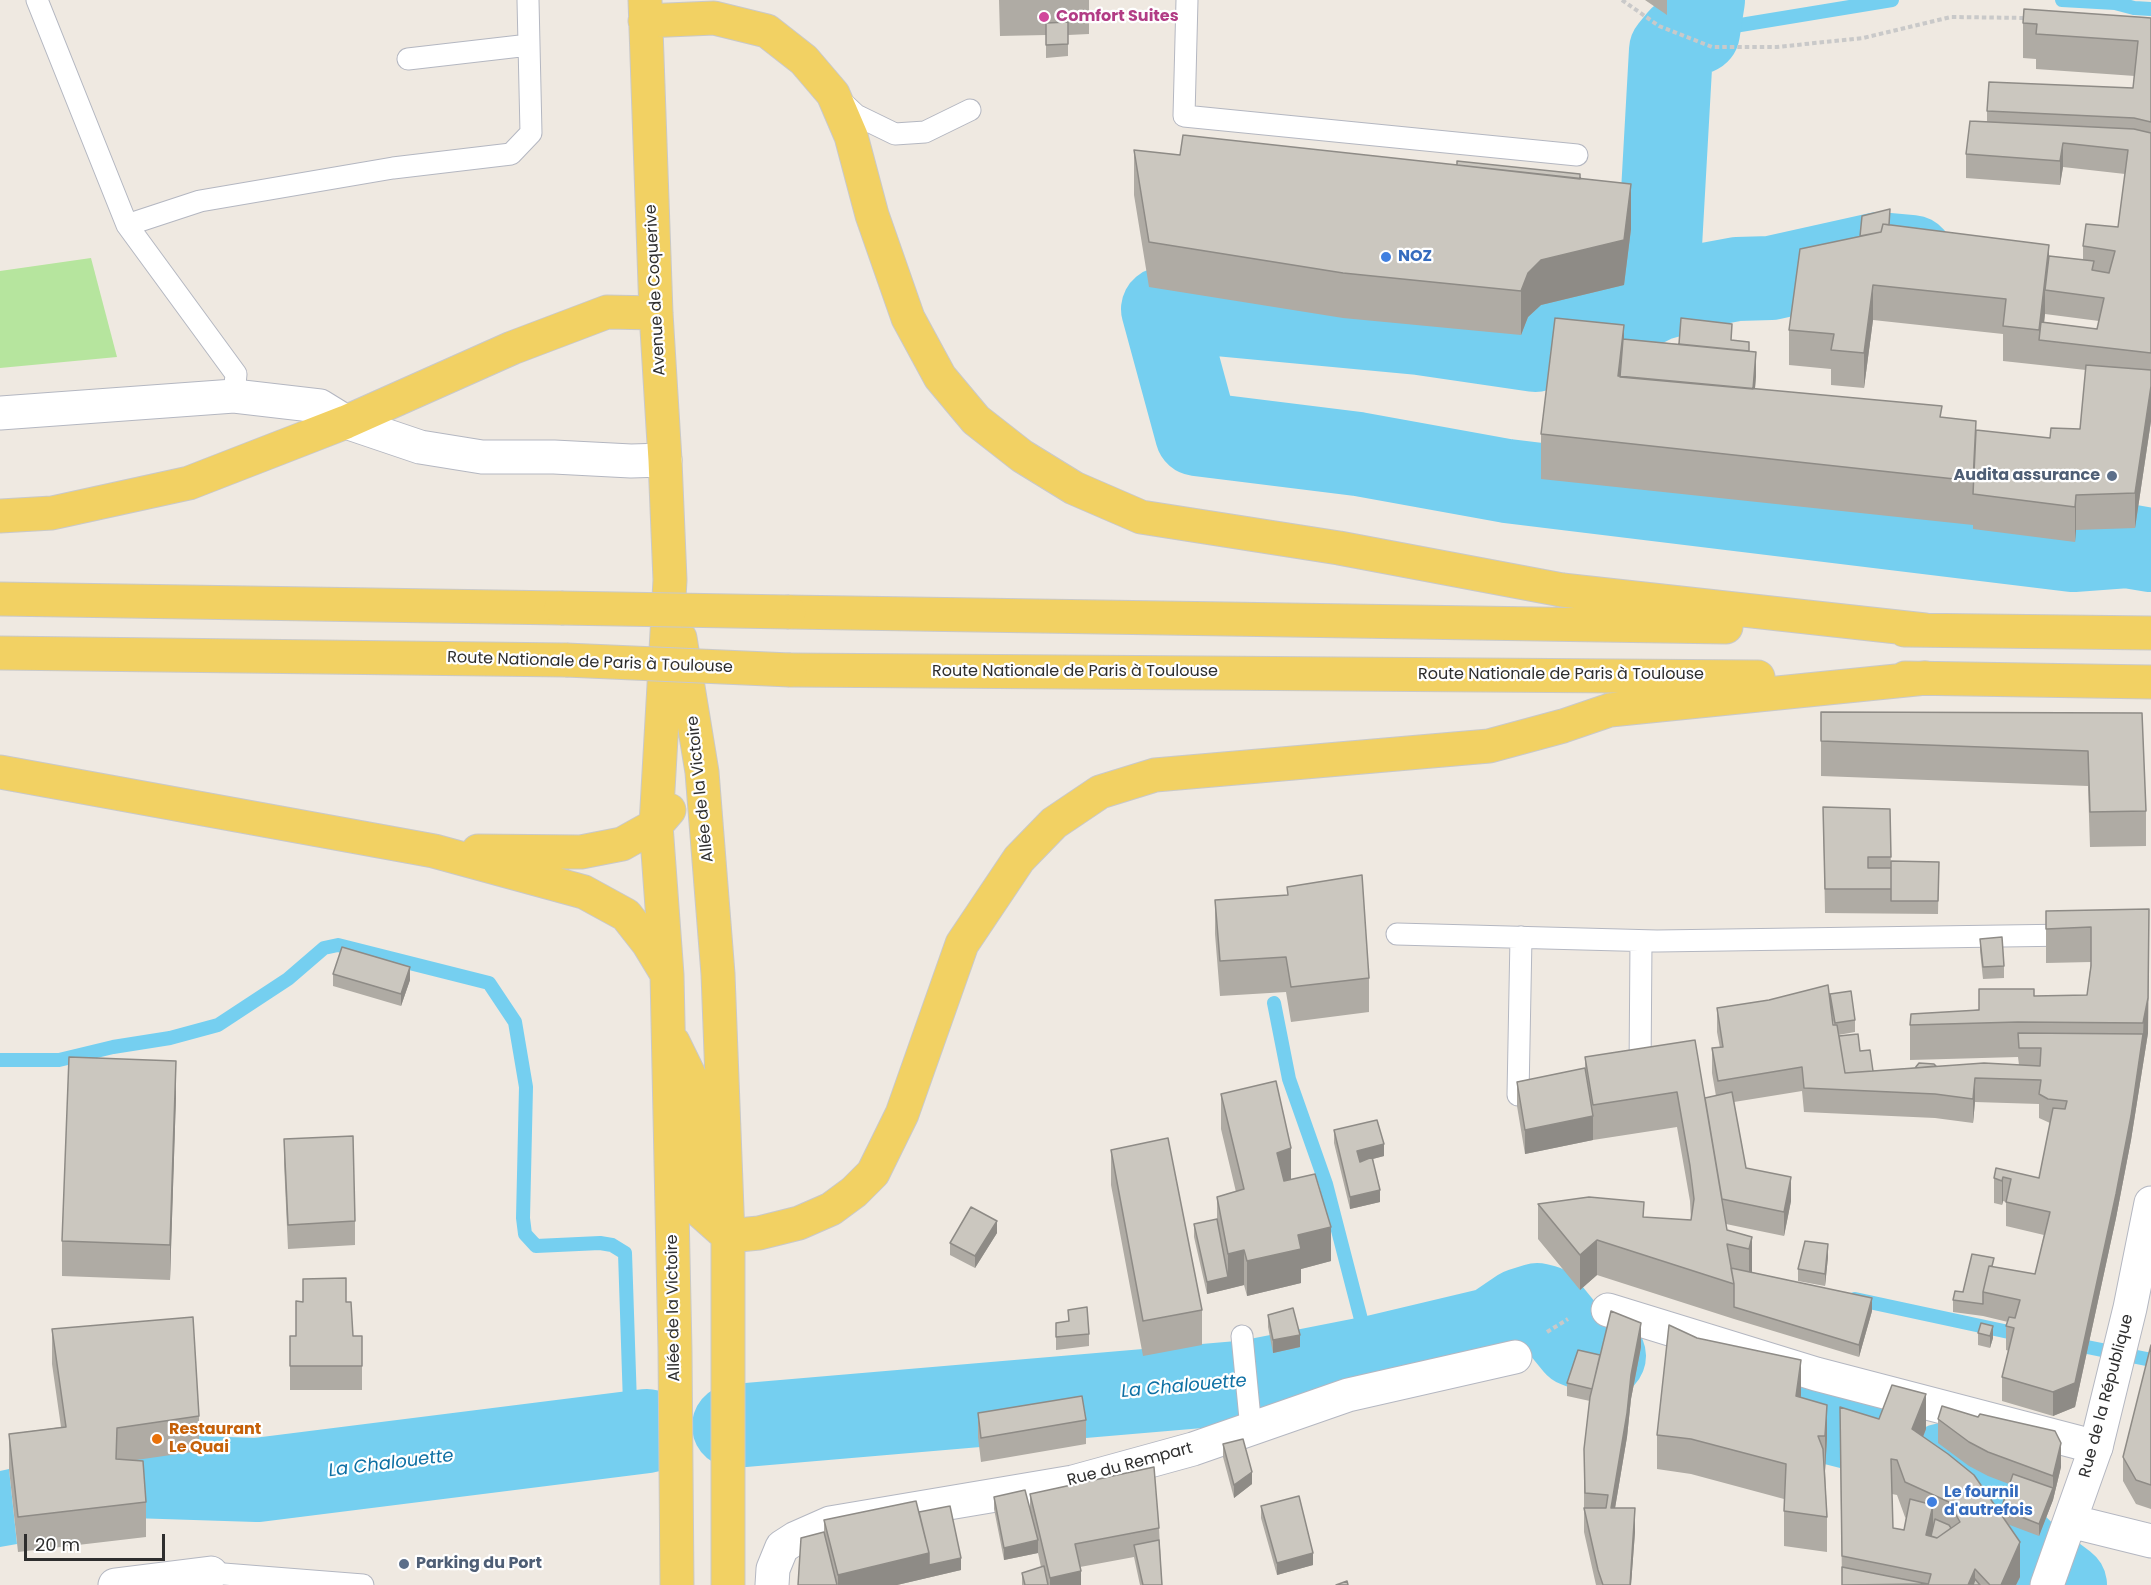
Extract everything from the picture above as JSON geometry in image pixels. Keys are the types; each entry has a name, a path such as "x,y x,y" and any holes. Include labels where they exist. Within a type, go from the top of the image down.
{"main road":[{"path":"645,11 714,18 767,31 804,60 833,94 850,136 872,215 908,318 940,377 976,420 1022,456 1074,488 1141,517 1339,548 1562,590 1925,630"},
{"name":"Avenue de Coquerive","path":"645,11 656,313 670,580"},
{"path":"0,516 52,513 189,483 346,422 512,348 607,312 656,313"},
{"name":"Allée de la Victoire","path":"670,580 702,772 718,975 728,1236 728,1585"},
{"name":"Allée de la Victoire","path":"670,580 656,825 667,975 675,1350 677,1585"},
{"path":"0,599 2151,633"},
{"name":"Route Nationale de Paris à Toulouse","path":"0,653 566,660 790,670 1926,678 2151,682"},
{"path":"728,1236 759,1233 799,1223 831,1209 854,1192 873,1173 902,1114 962,944 1018,859 1054,823 1100,792 1155,775 1489,746 1563,726 1610,710 1926,678"},
{"path":"0,772 434,851 584,892 626,915 648,943 667,975"},
{"path":"434,851 581,852 621,844 656,825 702,772"},
{"name":"Allée de la Victoire","path":"668,1031 694,1085 700,1211 728,1236"}],"street":[{"path":"0,413 234,396 320,406 346,422 420,447 482,457 554,457 631,461 665,459"},
{"name":"Rue de la République","path":"2047,1585 2096,1447 2119,1355 2141,1312 2151,1203"},
{"path":"1608,1310 1816,1374 2096,1447"},
{"name":"Rue du Rempart","path":"771,1585 773,1569 782,1547 830,1523 1073,1482 1193,1449 1348,1395 1515,1357"},
{"path":"2067,1531 2151,1540"},
{"path":"116,1585 210,1579"}],"lane":[{"path":"37,0 127,225 236,374 234,396"},
{"path":"127,225 200,201 393,168 511,154 531,133 528,0"},
{"path":"1187,0 1184,116 1577,155"},
{"path":"408,59 529,45"},
{"path":"833,94 856,115 896,134 925,132 970,110"},
{"path":"1397,934 1641,941 2093,935"},
{"path":"1518,1095 1521,938"},
{"path":"1640,1073 1641,941"},
{"path":"1242,1336 1251,1429"},
{"path":"210,1579 363,1585"}],"path":[{"path":"1622,0 1659,26 1712,47 1777,47 1863,38 1951,17 2030,18"},
{"path":"1542,1335 1576,1314"}],"green space":[{"path":"91,258 117,357 0,368 0,271"}],"water":[{"path":"9,1469 17,1544 0,1547 0,1471"}],"building":[{"path":"2024,9 2151,18 2151,122 2134,118 1987,111 1989,82 2133,88 2138,41 2036,34 2037,24 2023,23"},
{"path":"1068,22 1068,44 1046,45 1046,23"},
{"path":"1970,121 2134,129 2151,133 2151,353 2039,340 2041,322 2097,329 2104,298 2045,290 2049,256 2094,261 2092,270 2109,273 2115,251 2083,246 2086,224 2118,227 2128,150 2063,143 2060,161 1966,154"},
{"path":"1183,135 1631,184 1624,240 1541,260 1528,273 1521,291 1343,273 1149,242 1134,150 1180,155"},
{"path":"1457,161 1580,174 1580,179 1457,165"},
{"path":"1890,209 1889,225 1883,224 1881,232 1860,236 1862,216"},
{"path":"1883,224 2049,245 2039,330 2003,326 2006,299 1873,285 1864,353 1831,350 1834,334 1789,330 1800,249 1881,232"},
{"path":"1555,318 1624,325 1618,376 1942,406 1940,417 1976,421 1973,481 1541,434"},
{"path":"1681,318 1732,324 1731,340 1749,342 1749,351 1679,344"},
{"path":"1623,339 1756,352 1753,389 1620,377"},
{"path":"2086,365 2151,370 2151,386 2135,493 2076,495 2075,507 1973,494 1976,430 2050,438 2051,428 2080,429"},
{"path":"1821,712 2142,713 2146,811 2090,812 2088,751 1821,741"},
{"path":"1823,807 1890,809 1891,857 1868,857 1868,868 1891,868 1891,889 1825,889"},
{"path":"1891,861 1939,862 1938,901 1891,901"},
{"path":"1362,875 1369,978 1291,987 1286,957 1220,961 1215,900 1288,895 1287,887"},
{"path":"2149,909 2148,998 2143,1023 2018,1022 1910,1025 1911,1014 1979,1010 1979,989 2034,989 2034,996 2087,995 2091,966 2091,927 2046,929 2046,911"},
{"path":"2002,937 2004,966 1983,967 1980,939"},
{"path":"342,947 410,967 401,994 333,974"},
{"path":"1828,985 1833,1025 1837,1025 1845,1073 1984,1063 2040,1066 2041,1048 2019,1048 2018,1033 2143,1034 2131,1116 2116,1194 2075,1383 2053,1392 2002,1377 2014,1328 2006,1326 2009,1317 2015,1318 2020,1300 1983,1292 1989,1266 2035,1274 2050,1212 2006,1202 2011,1179 2003,1177 2002,1181 1994,1178 1996,1168 2039,1178 2053,1108 2065,1109 2067,1101 2048,1099 2039,1094 2041,1080 1975,1078 1973,1099 1935,1094 1804,1088 1802,1067 1718,1081 1712,1048 1723,1047 1717,1008 1769,1000"},
{"path":"1851,991 1855,1020 1835,1023 1830,994"},
{"path":"1858,1034 1860,1051 1870,1050 1873,1071 1845,1073 1839,1036"},
{"path":"1695,1040 1727,1230 1752,1237 1749,1249 1727,1244 1734,1284 1597,1240 1580,1255 1538,1204 1589,1197 1644,1202 1643,1217 1691,1220 1694,1199 1677,1092 1593,1105 1585,1057"},
{"path":"69,1057 176,1061 170,1245 62,1241"},
{"path":"1919,1063 1934,1064 1936,1066 1915,1068"},
{"path":"1585,1068 1593,1116 1525,1130 1517,1082"},
{"path":"1276,1081 1291,1148 1277,1153 1284,1181 1315,1174 1331,1227 1298,1235 1301,1249 1247,1261 1244,1250 1228,1254 1217,1197 1244,1189 1221,1094"},
{"path":"1732,1092 1746,1168 1791,1177 1784,1212 1722,1199 1705,1098"},
{"path":"1377,1120 1384,1144 1357,1151 1360,1162 1372,1157 1380,1190 1350,1197 1334,1130"},
{"path":"353,1136 355,1221 288,1225 284,1139"},
{"path":"1168,1138 1202,1310 1143,1321 1111,1150"},
{"path":"971,1207 997,1221 975,1256 950,1243"},
{"path":"1217,1219 1228,1277 1207,1282 1194,1224"},
{"path":"1805,1241 1828,1244 1825,1274 1798,1269"},
{"path":"1972,1254 1994,1258 1992,1266 1989,1266 1983,1292 1983,1304 1953,1300 1955,1291 1963,1292"},
{"path":"1731,1268 1872,1298 1859,1345 1734,1307"},
{"path":"346,1278 346,1302 351,1302 353,1336 362,1336 362,1366 290,1366 290,1336 296,1336 296,1301 303,1302 303,1279"},
{"path":"1087,1307 1089,1334 1056,1337 1056,1323 1069,1321 1068,1310"},
{"path":"1293,1308 1300,1335 1273,1340 1268,1315"},
{"path":"1611,1311 1641,1323 1611,1508 1635,1508 1630,1585 1603,1585 1584,1508 1606,1508 1608,1495 1585,1493 1584,1449 1590,1397"},
{"path":"193,1317 199,1416 117,1428 116,1459 143,1461 146,1502 18,1517 9,1434 66,1427 52,1329"},
{"path":"1981,1323 1993,1326 1990,1336 1978,1333"},
{"path":"1669,1325 1697,1338 1801,1360 1796,1396 1827,1405 1825,1436 1818,1436 1823,1449 1827,1517 1784,1511 1786,1464 1691,1439 1657,1435"},
{"path":"2151,1345 2151,1485 2136,1480 2123,1457"},
{"path":"1578,1350 1600,1355 1592,1389 1567,1383"},
{"name":"Le fournil d'autrefois","path":"1892,1385 1926,1394 1912,1429 1974,1475 2020,1542 2001,1585 1990,1585 1975,1569 1968,1585 1928,1585 1931,1574 1842,1556 1840,1407 1879,1419","holes":["1891,1459 1897,1460 1905,1482 1949,1502 1960,1522 1937,1538 1926,1535 1933,1505 1910,1499 1904,1530 1893,1528"]},
{"path":"1082,1396 1086,1420 981,1438 978,1413"},
{"path":"1942,1406 1978,1417 1980,1414 2055,1431 2061,1443 2053,1476 1988,1452 1969,1442 1938,1419"},
{"path":"1243,1439 1252,1472 1234,1485 1223,1444"},
{"path":"1154,1467 1159,1528 1075,1544 1081,1571 1050,1578 1030,1494"},
{"path":"2013,1474 2053,1488 2039,1524 2001,1509"},
{"path":"1025,1490 1038,1540 1004,1548 994,1497"},
{"path":"1299,1496 1313,1553 1277,1563 1261,1506"},
{"path":"916,1501 929,1553 838,1575 824,1520"},
{"path":"950,1506 961,1558 929,1565 929,1553 919,1512"},
{"path":"1935,1519 1951,1528 1937,1538 1931,1536"},
{"path":"824,1532 837,1585 798,1585 801,1538"},
{"path":"1159,1540 1162,1585 1143,1585 1134,1545"},
{"path":"1044,1566 1048,1585 1025,1585 1022,1573"},
{"path":"1842,1567 1928,1584 1842,1585"},
{"path":"1347,1581 1348,1585 1336,1585"}],"waterway":[{"path":"1703,0 1698,32 1680,39 1671,50 1657,299 1639,308 1569,325 1535,350 1419,333 1163,309 1197,434 1358,454 1507,481 2073,550 2127,546 2151,550"},
{"path":"1698,32 1892,0"},
{"path":"2062,0 2115,3 2134,8 2151,9"},
{"path":"1657,299 1710,284 1737,279 1771,278 1879,254 1912,257"},
{"path":"0,1060 59,1060 113,1047 170,1038 218,1025 288,979 324,948 338,945 489,983 515,1022 526,1087 523,1218 525,1234 536,1246 600,1243 612,1245 625,1253 631,1434"},
{"path":"1274,1003 1289,1079 1326,1184 1371,1358"},
{"path":"1521,1310 1569,1278"},
{"path":"1855,1299 2018,1334"},
{"name":"La Chalouette","path":"734,1426 1249,1382 1371,1358 1493,1329 1521,1310 1537,1305 1545,1307 1576,1345 1604,1356"},
{"path":"2087,1347 2151,1360"},
{"name":"La Chalouette","path":"1802,1415 1885,1436"},
{"name":"La Chalouette","path":"133,1476 257,1480 647,1431"},
{"name":"La Chalouette","path":"1943,1465 1982,1494 1995,1526 2025,1555 2065,1585"}],"place":[{"name":"Comfort Suites","path":"1044,17"},
{"name":"NOZ","path":"1386,257"},
{"name":"Audita assurance","path":"2112,476"},
{"name":"Restaurant Le Quai","path":"157,1439"},
{"name":"Le fournil d'autrefois","path":"1932,1502"},
{"name":"Parking du Port","path":"404,1564"}]}
